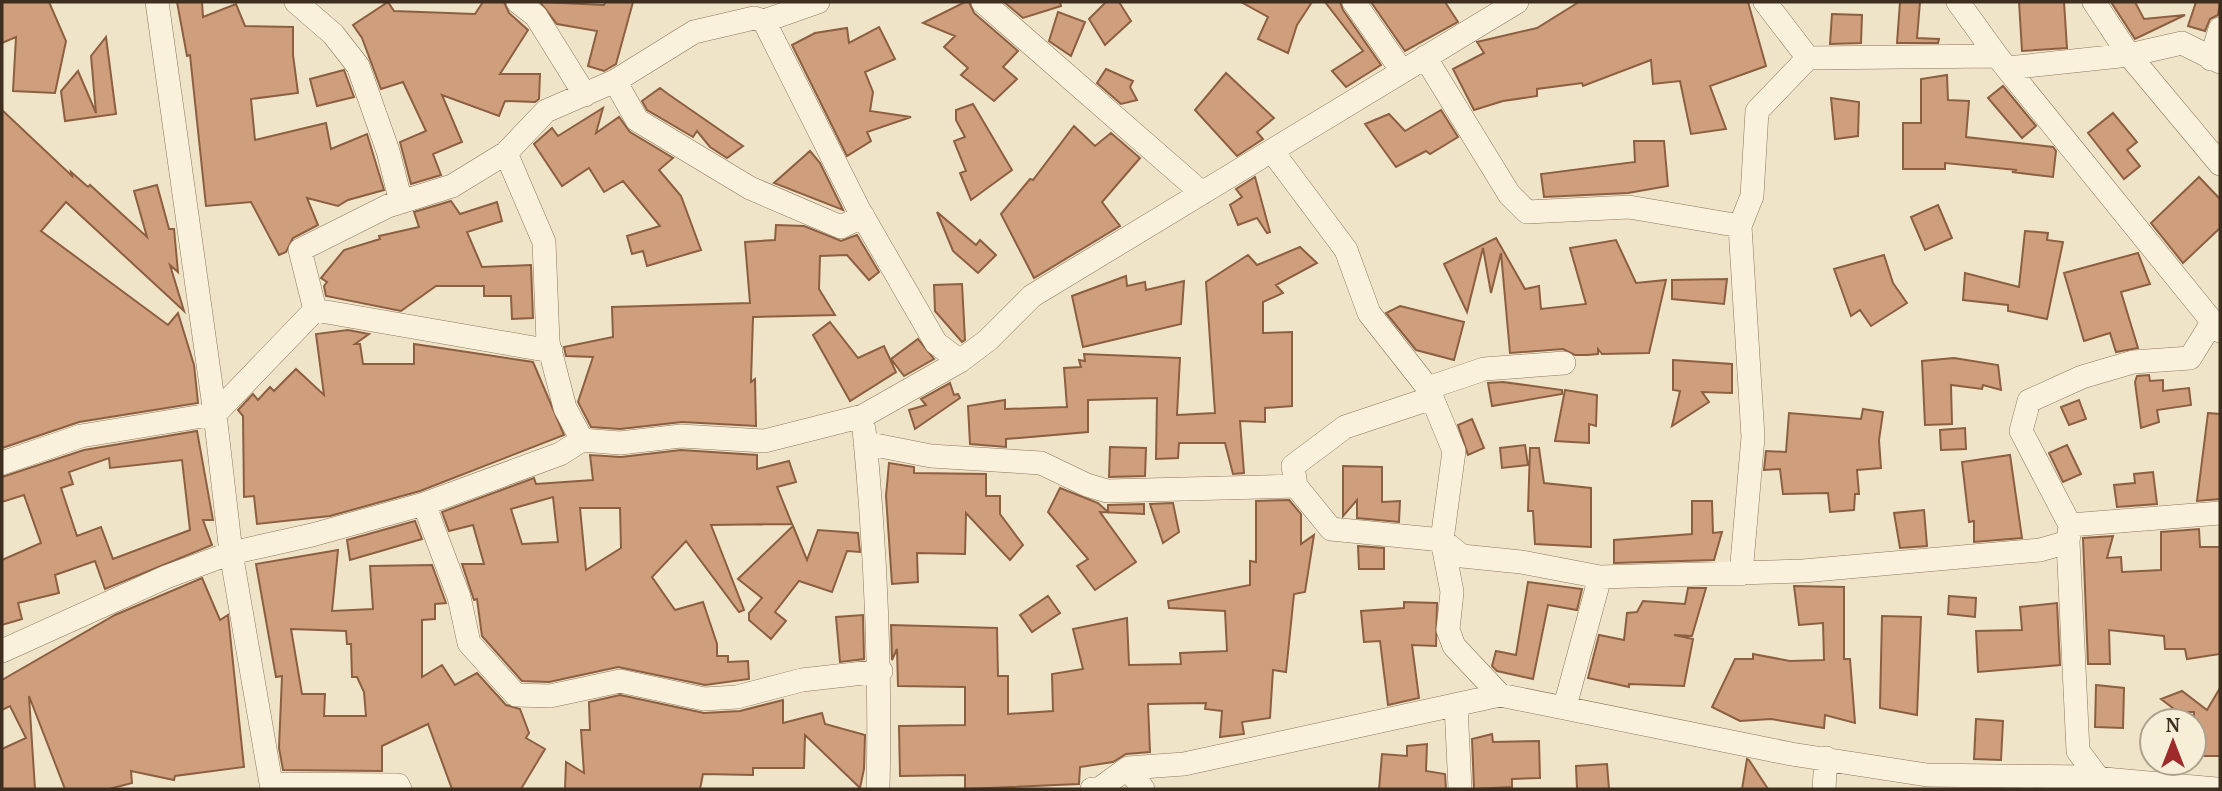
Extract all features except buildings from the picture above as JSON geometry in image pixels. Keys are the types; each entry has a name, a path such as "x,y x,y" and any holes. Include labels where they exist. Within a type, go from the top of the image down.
{"street":[{"path":"157,2 215,414 230,553 271,787 398,785 400,789"},
{"path":"296,2 333,34 358,66 388,151 401,202"},
{"path":"518,2 536,16 585,95"},
{"path":"315,310 300,250 401,202 452,186 506,153 546,111 615,81 694,32 754,18 764,21 818,2"},
{"path":"983,2 1202,193"},
{"path":"1354,2 1402,71"},
{"path":"2,651 166,577 230,553 312,535 424,503 560,454 582,440 620,443 681,436 764,441 863,416 960,361 988,340 1032,296 1517,2"},
{"path":"1765,2 1808,58"},
{"path":"1958,2 2002,62 2217,326 2190,358 2133,362 2082,377 2029,401 2021,431 2069,533 2078,751 2099,784"},
{"path":"2094,2 2129,55 2220,164"},
{"path":"764,21 863,216 936,343 960,361"},
{"path":"1741,573 1753,437 1740,226 1752,196 1757,111 1808,58 2002,62 2129,55 2182,43 2216,60 2220,29"},
{"path":"1425,57 1509,194 1527,212 1629,207 1740,226"},
{"path":"615,81 638,120 750,188 841,227 863,216"},
{"path":"1272,151 1346,250 1369,313 1430,393 1454,451 1442,540 1452,592 1448,630 1454,646 1500,695"},
{"path":"506,153 544,242 548,342 565,408 582,440"},
{"path":"2,463 81,436 215,414 315,310"},
{"path":"315,310 551,351"},
{"path":"1564,363 1484,369 1345,426 1293,466 1296,486 1331,529 1442,540 1462,556 1521,562 1600,577 1803,571 2040,550 2069,533 2220,513"},
{"path":"863,416 876,563 881,671 878,789"},
{"path":"865,443 932,456 1041,463 1087,485 1107,491 1296,486"},
{"path":"424,503 459,597 469,643 516,695 550,695 620,681 704,699 726,697 802,680 881,671"},
{"path":"1565,706 1600,577"},
{"path":"1092,789 1099,789 1128,768 1184,764 1500,695 1565,706 1791,754 1927,775 2216,789"},
{"path":"1456,705 1460,789"},
{"path":"1824,789 1826,758"},
{"path":"1128,768 1143,789"}]}
